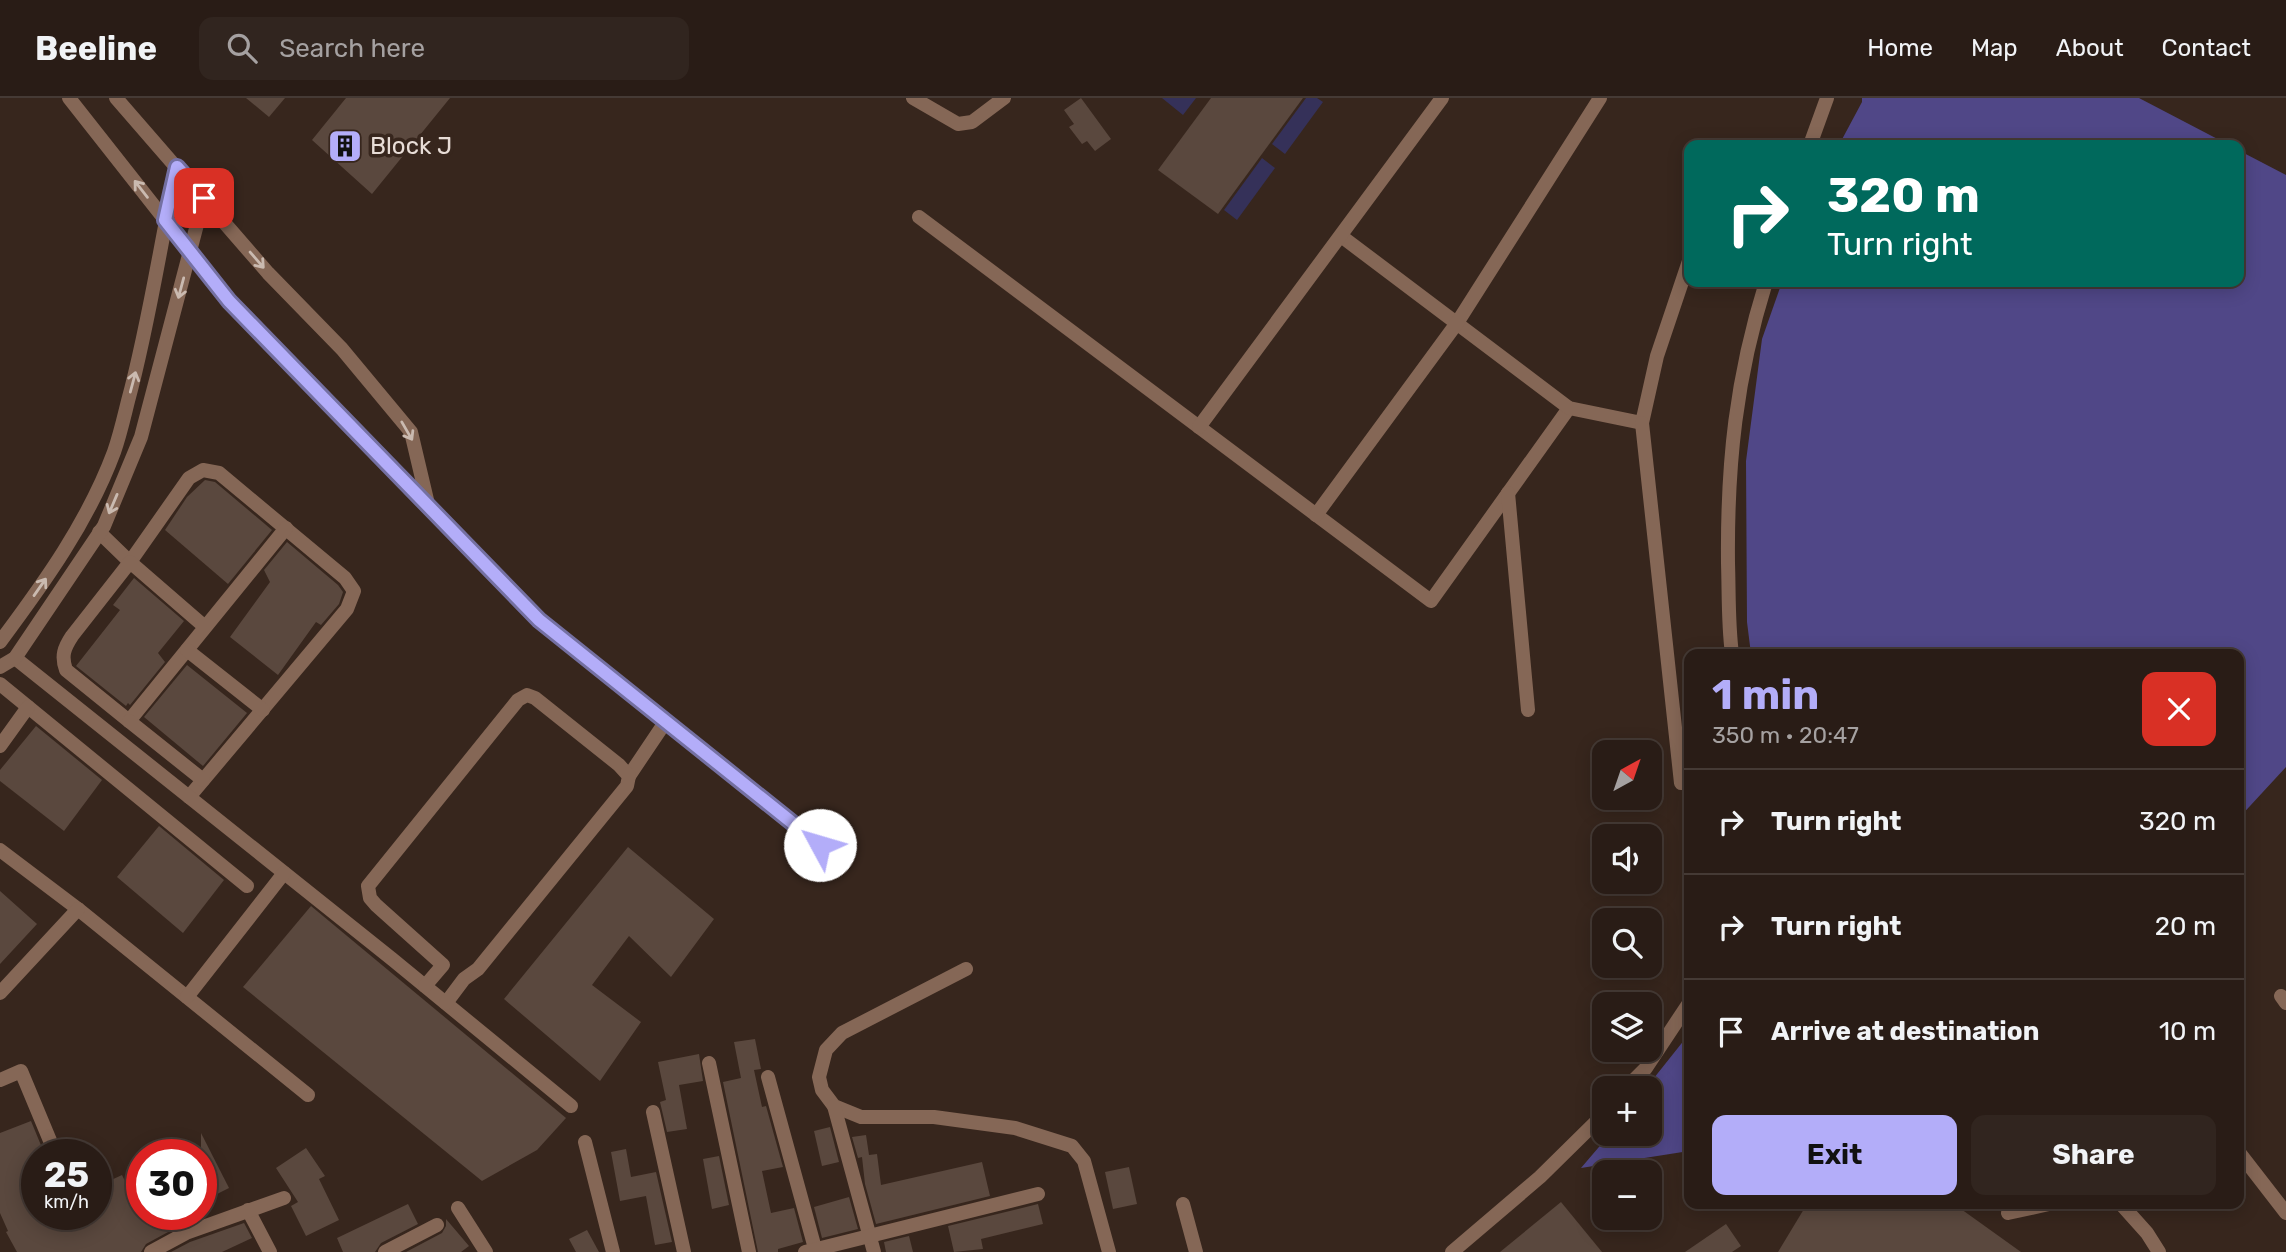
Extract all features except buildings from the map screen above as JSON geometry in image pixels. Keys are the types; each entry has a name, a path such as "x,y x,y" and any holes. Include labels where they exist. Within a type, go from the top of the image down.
{"street":[{"path":"69,98 229,301 539,620 820,845"},
{"path":"116,98 268,273 342,349 411,432 429,507"},
{"path":"913,98 958,124 972,122 1004,98"},
{"path":"1199,427 1442,98"},
{"path":"1316,515 1457,323 1598,102 1583,98"},
{"path":"1812,140 1827,98"},
{"path":"0,642 67,548 86,516 115,451 140,358 177,167"},
{"path":"0,667 15,658 99,532 141,437 204,198"},
{"path":"919,217 1431,601 1569,408"},
{"path":"1342,236 1569,408 1642,423"},
{"path":"1681,783 1642,423 1657,356 1684,276"},
{"path":"1731,649 1728,497 1738,392 1749,335 1764,287"},
{"path":"189,797 347,609 354,591 345,578 219,473 203,470 189,478 131,562 72,636 62,658 66,670 203,780"},
{"path":"1508,493 1528,710"},
{"path":"129,721 286,528"},
{"path":"99,532 205,627"},
{"path":"187,650 262,710"},
{"path":"15,658 571,1106"},
{"path":"0,684 247,886"},
{"path":"464,979 376,905 370,898 368,886 518,700 527,695 535,698 629,776"},
{"path":"0,746 28,707"},
{"path":"446,1003 464,979 478,968 627,786 629,776 667,721"},
{"path":"0,850 78,909 308,1095"},
{"path":"187,997 284,873"},
{"path":"0,993 78,909"},
{"path":"425,986 443,964"},
{"path":"874,1252 834,1106 822,1090 819,1077 826,1050 842,1033 967,969"},
{"path":"1638,1076 1684,1011"},
{"path":"709,1063 749,1252"},
{"path":"0,1080 21,1071 49,1139"},
{"path":"768,1077 812,1251 1038,1194"},
{"path":"834,1106 862,1117 934,1117 1015,1128 1072,1146 1084,1161 1109,1252"},
{"path":"653,1112 684,1252"},
{"path":"1451,1252 1540,1177 1592,1126"},
{"path":"585,1142 613,1252"},
{"path":"2244,1159 2286,1213"},
{"path":"151,1252 186,1233 284,1198"},
{"path":"1183,1204 1196,1252"},
{"path":"458,1208 486,1252"},
{"path":"2008,1213 2026,1209"},
{"path":"2125,1209 2147,1233 2159,1252"},
{"path":"248,1210 270,1252"},
{"path":"385,1252 437,1225"}],"shaded area":[{"path":"1162,98 1196,98 1183,115"},
{"path":"1306,98 1317,98 1323,102 1285,154 1272,144"},
{"path":"1862,98 2139,98 2219,140 1842,140"},
{"path":"2244,153 2286,175 2286,767 2244,812 2244,649 1750,649 1747,622 1746,461 1762,339 1780,287 2244,287"},
{"path":"1262,158 1275,168 1237,220 1224,210"},
{"path":"1684,1040 1684,1152 1632,1160 1592,1160 1592,1166 1581,1168 1600,1146 1662,1146 1662,1076 1656,1076"}],"place":[{"name":"Block J","path":"345,146"}],"route":[{"path":"204,198 177,167 165,220 229,301 539,620 820,845"}]}
